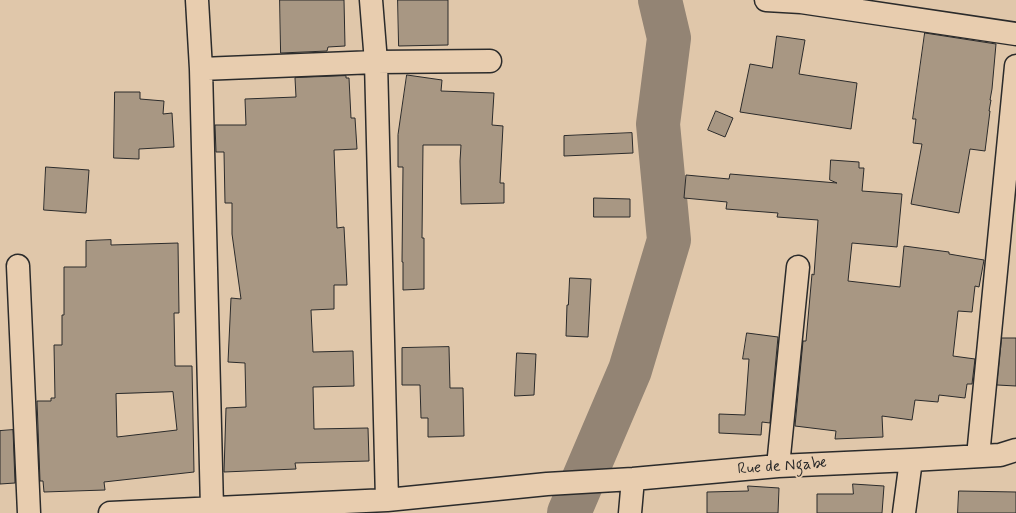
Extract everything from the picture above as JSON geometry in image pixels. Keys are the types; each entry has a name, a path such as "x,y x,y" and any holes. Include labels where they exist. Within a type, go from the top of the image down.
{"street":[{"path":"197,0 201,70 212,508"},
{"path":"371,0 376,62 387,500"},
{"path":"766,0 802,1 1016,34"},
{"path":"201,70 376,62 490,61"},
{"path":"978,456 1006,262 1016,66"},
{"path":"18,266 29,513"},
{"path":"778,466 798,267"},
{"name":"Rue de Ngabe","path":"110,513 387,500 547,484 633,479 778,466 978,456 1011,456"},
{"path":"904,513 911,460"},
{"path":"630,513 633,479"}],"building":[{"path":"280,0 344,0 345,46 328,47 327,51 281,53"},
{"path":"398,0 448,0 448,45 399,46"},
{"path":"925,33 996,44 985,151 970,149 959,213 911,204 922,144 913,143 916,119 913,119"},
{"path":"777,36 805,40 799,74 857,83 851,129 740,112 750,64 772,68"},
{"path":"407,75 442,80 441,91 494,93 492,125 503,126 500,183 504,183 504,203 461,204 461,145 423,145 422,238 424,238 424,289 403,290 403,167 398,167 398,135"},
{"path":"346,76 346,78 349,78 351,118 355,118 357,149 334,150 337,228 344,227 347,285 334,285 334,309 311,310 313,352 353,351 354,386 313,387 314,429 368,428 369,461 295,463 296,469 224,472 226,408 246,407 245,363 228,362 231,298 241,299 232,234 232,203 225,203 224,152 216,152 215,125 246,125 245,99 296,97 295,78"},
{"path":"115,92 140,92 140,99 164,101 163,114 172,113 174,147 139,149 139,159 114,158"},
{"path":"716,111 733,118 725,137 708,130"},
{"path":"632,133 633,153 564,156 564,136"},
{"path":"831,160 859,162 859,168 864,168 862,191 902,194 897,247 852,243 848,281 900,287 904,246 949,252 949,254 984,260 979,287 975,286 972,312 958,311 953,356 975,359 972,384 967,384 965,398 939,395 938,402 915,400 912,420 882,416 883,437 835,439 836,431 795,426 803,341 806,341 812,274 814,275 818,220 777,217 778,213 726,209 727,202 684,198 686,175 729,179 730,174 837,183 830,180"},
{"path":"46,167 89,170 86,213 44,210"},
{"path":"594,198 630,199 630,217 594,217"},
{"path":"111,240 111,245 178,243 179,313 174,313 175,366 192,366 194,472 104,482 105,490 44,492 43,481 40,481 37,401 51,401 51,398 55,398 54,345 62,345 62,315 64,315 64,267 86,267 86,241","holes":["173,392 177,430 117,437 116,394"]},
{"path":"570,278 591,279 588,337 566,336"},
{"path":"747,333 778,337 770,423 762,422 761,435 719,433 719,414 745,415 749,359 743,359"},
{"path":"1002,338 1016,338 1016,386 997,385"},
{"path":"449,347 450,388 463,388 464,436 428,437 428,418 421,418 420,385 402,385 402,348"},
{"path":"517,353 536,354 534,395 515,396"},
{"path":"13,430 15,483 0,484 0,431"},
{"path":"853,484 884,486 882,513 817,513 817,494 853,494"},
{"path":"748,486 779,488 778,513 707,513 707,492 748,491"},
{"path":"959,491 1016,492 1016,513 958,513"}],"waterway":[{"path":"569,513 630,370 669,240 658,124 669,38 660,0"}]}
